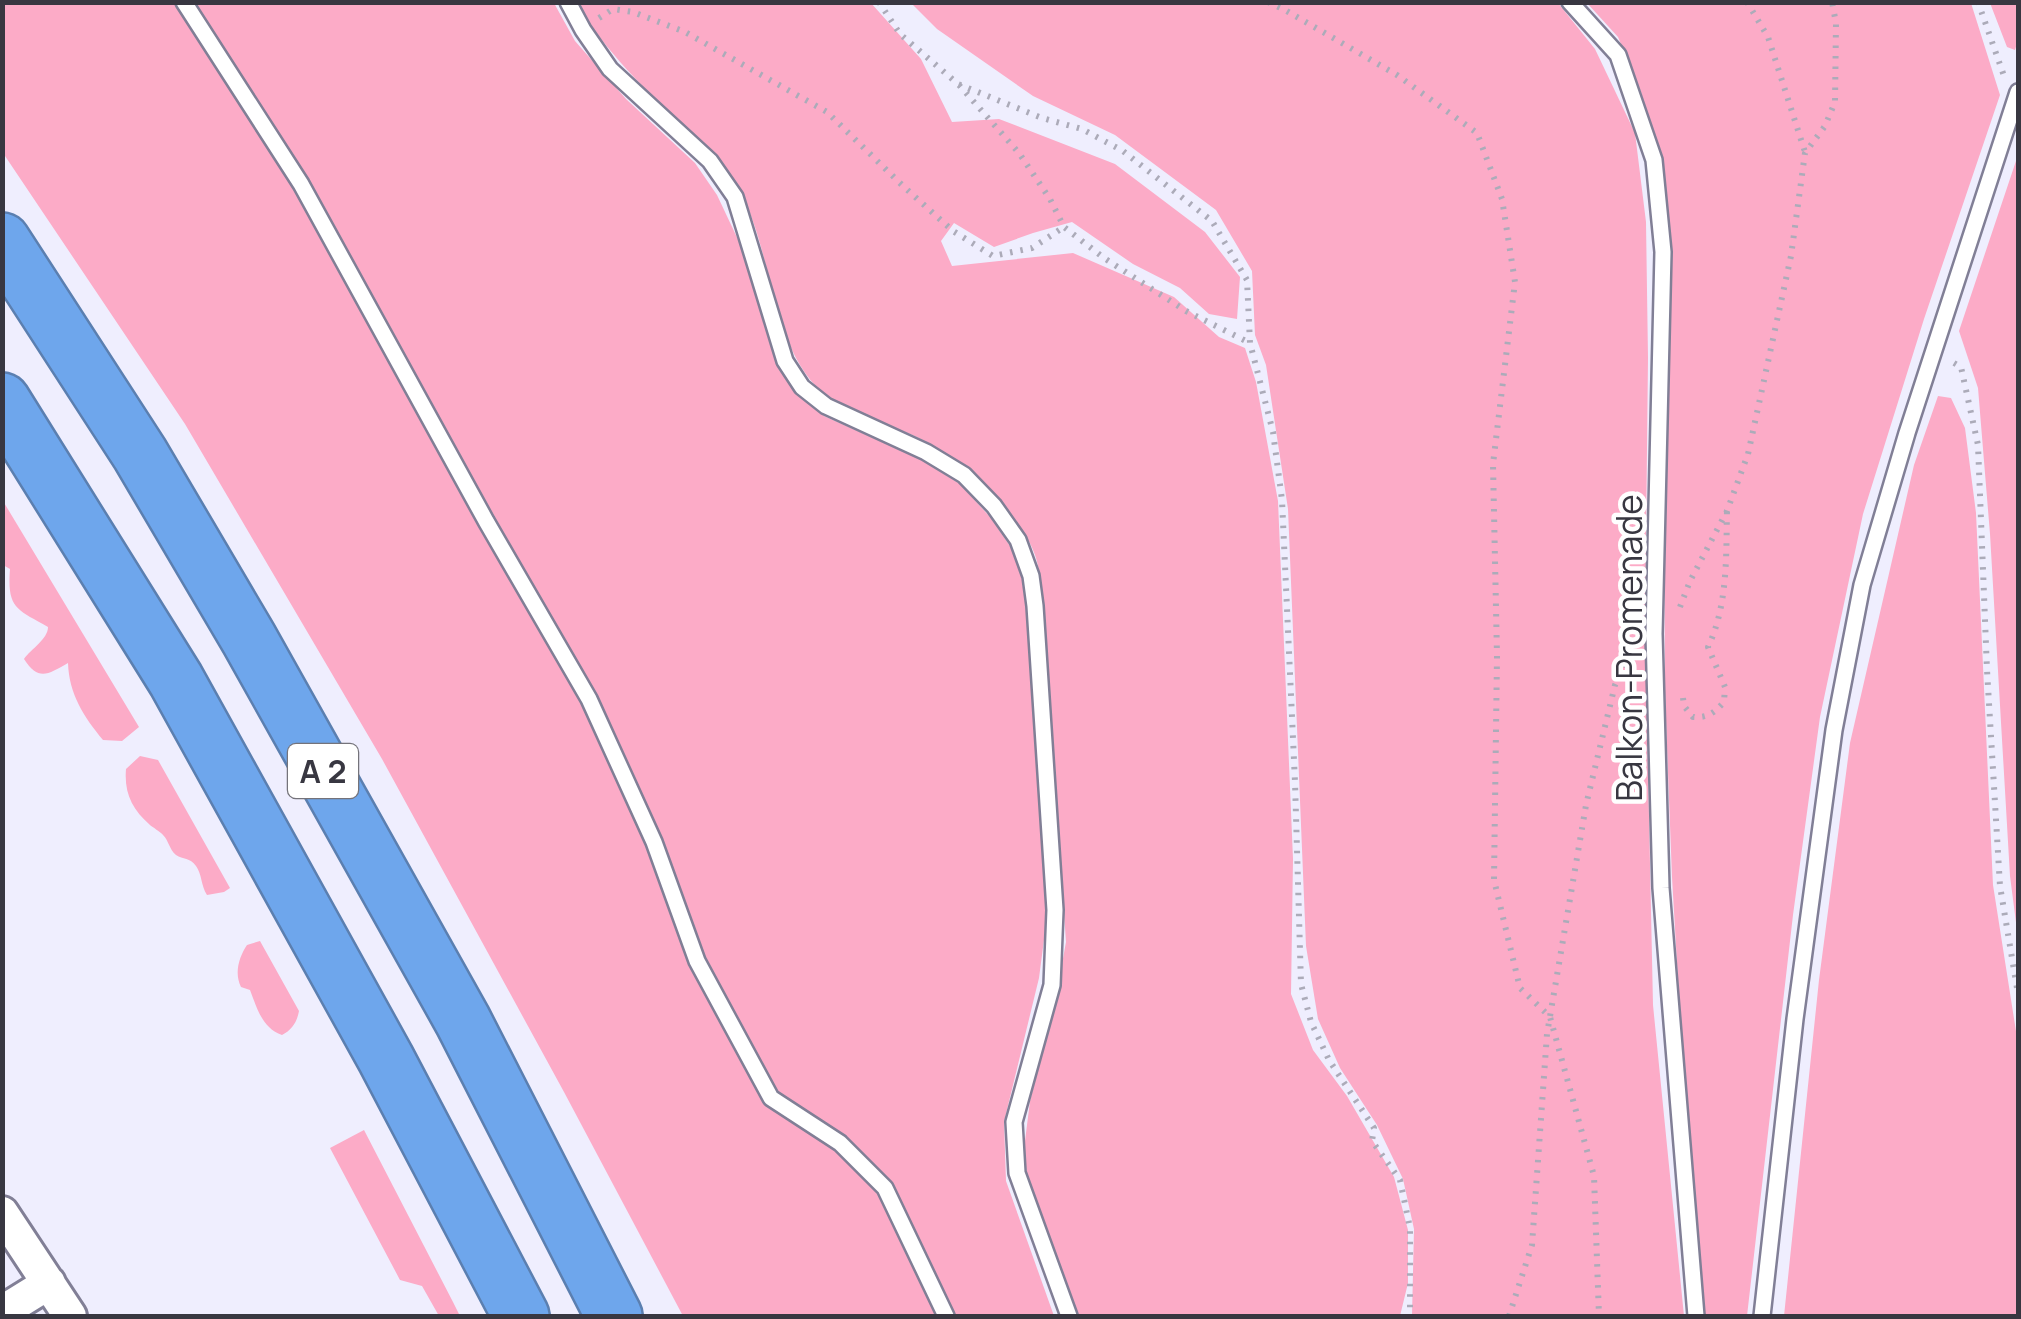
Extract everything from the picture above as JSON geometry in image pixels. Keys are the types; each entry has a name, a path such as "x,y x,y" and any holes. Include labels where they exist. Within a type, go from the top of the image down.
{"highway":[{"name":"A 2","path":"2,241 140,454 249,638 463,1020 614,1316"},
{"name":"A 2","path":"2,402 176,680 386,1059 521,1316"}],"street":[{"path":"2,1213 70,1316"},
{"path":"2,1312 49,1284"}],"lane":[{"path":"184,2 301,184 486,521 589,699 654,842 698,961 771,1098 840,1143 884,1188 946,1316"},
{"path":"568,2 610,69 710,162 734,198 785,361 802,387 826,406 926,452 964,475 994,506 1018,540 1031,576 1035,606 1055,910 1052,985 1014,1122 1017,1174 1070,1316"},
{"name":"Balkon-Promenade","path":"1570,2 1618,56 1654,160 1663,252 1654,634 1662,888 1696,1316"},
{"path":"1762,1316 1794,1019 1834,730 1862,585 2016,99"}],"path":[{"path":"879,2 900,34 958,84 1019,153 1064,227 1186,311 1250,343"},
{"path":"1268,2 1397,74 1478,133 1502,199 1515,282 1494,464 1498,656 1494,880 1520,988 1550,1018 1594,1176 1599,1316"},
{"path":"1509,1316 1532,1245 1546,1034 1586,805 1615,685 1628,654 1640,641 1675,622 1690,581 1727,511 1748,454 1791,256 1806,153 1768,38 1747,2"},
{"path":"1806,153 1825,126 1835,102 1836,24 1832,2"},
{"path":"1978,2 2016,99"},
{"path":"583,30 613,9 633,12 684,32 730,57 827,112 953,231 993,256 1032,248 1064,227"},
{"path":"958,84 1042,118 1082,129 1124,151 1212,221 1247,280 1250,343 1273,432 1282,500 1301,984 1311,1022 1329,1060 1374,1128 1372,1141 1400,1180 1410,1228 1410,1316"},
{"path":"1934,350 1961,368 1978,445 2000,886 2018,994"},
{"path":"1681,689 1684,706 1693,717 1713,714 1724,702 1725,688 1708,647 1718,627 1723,595 1727,511"}],"shaded area":[{"path":"2,3 554,3 575,41 626,99 695,163 717,195 742,248 774,356 793,387 824,416 920,459 960,484 991,518 1010,546 1021,574 1026,608 1048,909 1039,978 1004,1122 1006,1181 1054,1316 683,1316 382,759 185,424 3,153"},
{"path":"577,3 871,3 921,59 952,122 999,119 1115,164 1205,232 1240,277 1237,319 1209,314 1180,288 1133,264 1072,222 994,247 954,223 941,241 952,266 1073,253 1174,297 1219,337 1245,348 1256,382 1278,501 1293,859 1291,994 1313,1050 1347,1096 1394,1177 1408,1230 1408,1283 1400,1316 1078,1316 1028,1184 1024,1149 1030,1101 1066,942 1042,592 1035,555 1002,505 951,459 919,438 834,401 806,374 782,324 751,215 740,192 714,159 613,54"},
{"path":"911,3 1558,3 1595,49 1635,133 1646,222 1645,629 1653,1005 1684,1316 1412,1316 1414,1229 1403,1179 1377,1125 1340,1068 1318,1019 1306,946 1288,509 1266,365 1255,335 1252,271 1216,210 1115,135 1033,96 937,29"},
{"path":"1587,3 1971,3 2000,95 1863,514 1820,717 1747,1316 1705,1316 1684,1084 1665,694 1657,152 1641,92 1618,37"},
{"path":"1990,3 2018,3 2015,50 2007,47"},
{"path":"2018,155 2018,938 2010,876 1978,388 1959,331"},
{"path":"1938,396 1951,398 1965,428 1976,513 1993,885 2018,1044 2018,1316 1784,1316 1819,980 1850,743 1914,465"},
{"path":"3,501 139,727 122,741 103,740 90,723 75,695 68,663 44,674 34,671 24,659 48,627 21,611 12,600 10,569 3,565"},
{"path":"140,756 158,760 230,888 224,892 207,895 194,863 176,855 162,834 134,807 126,786 126,769"},
{"path":"260,941 299,1011 294,1025 282,1035 265,1022 250,990 239,982 238,965 244,950"},
{"path":"364,1130 460,1316 439,1316 422,1286 400,1280 330,1148"}]}
